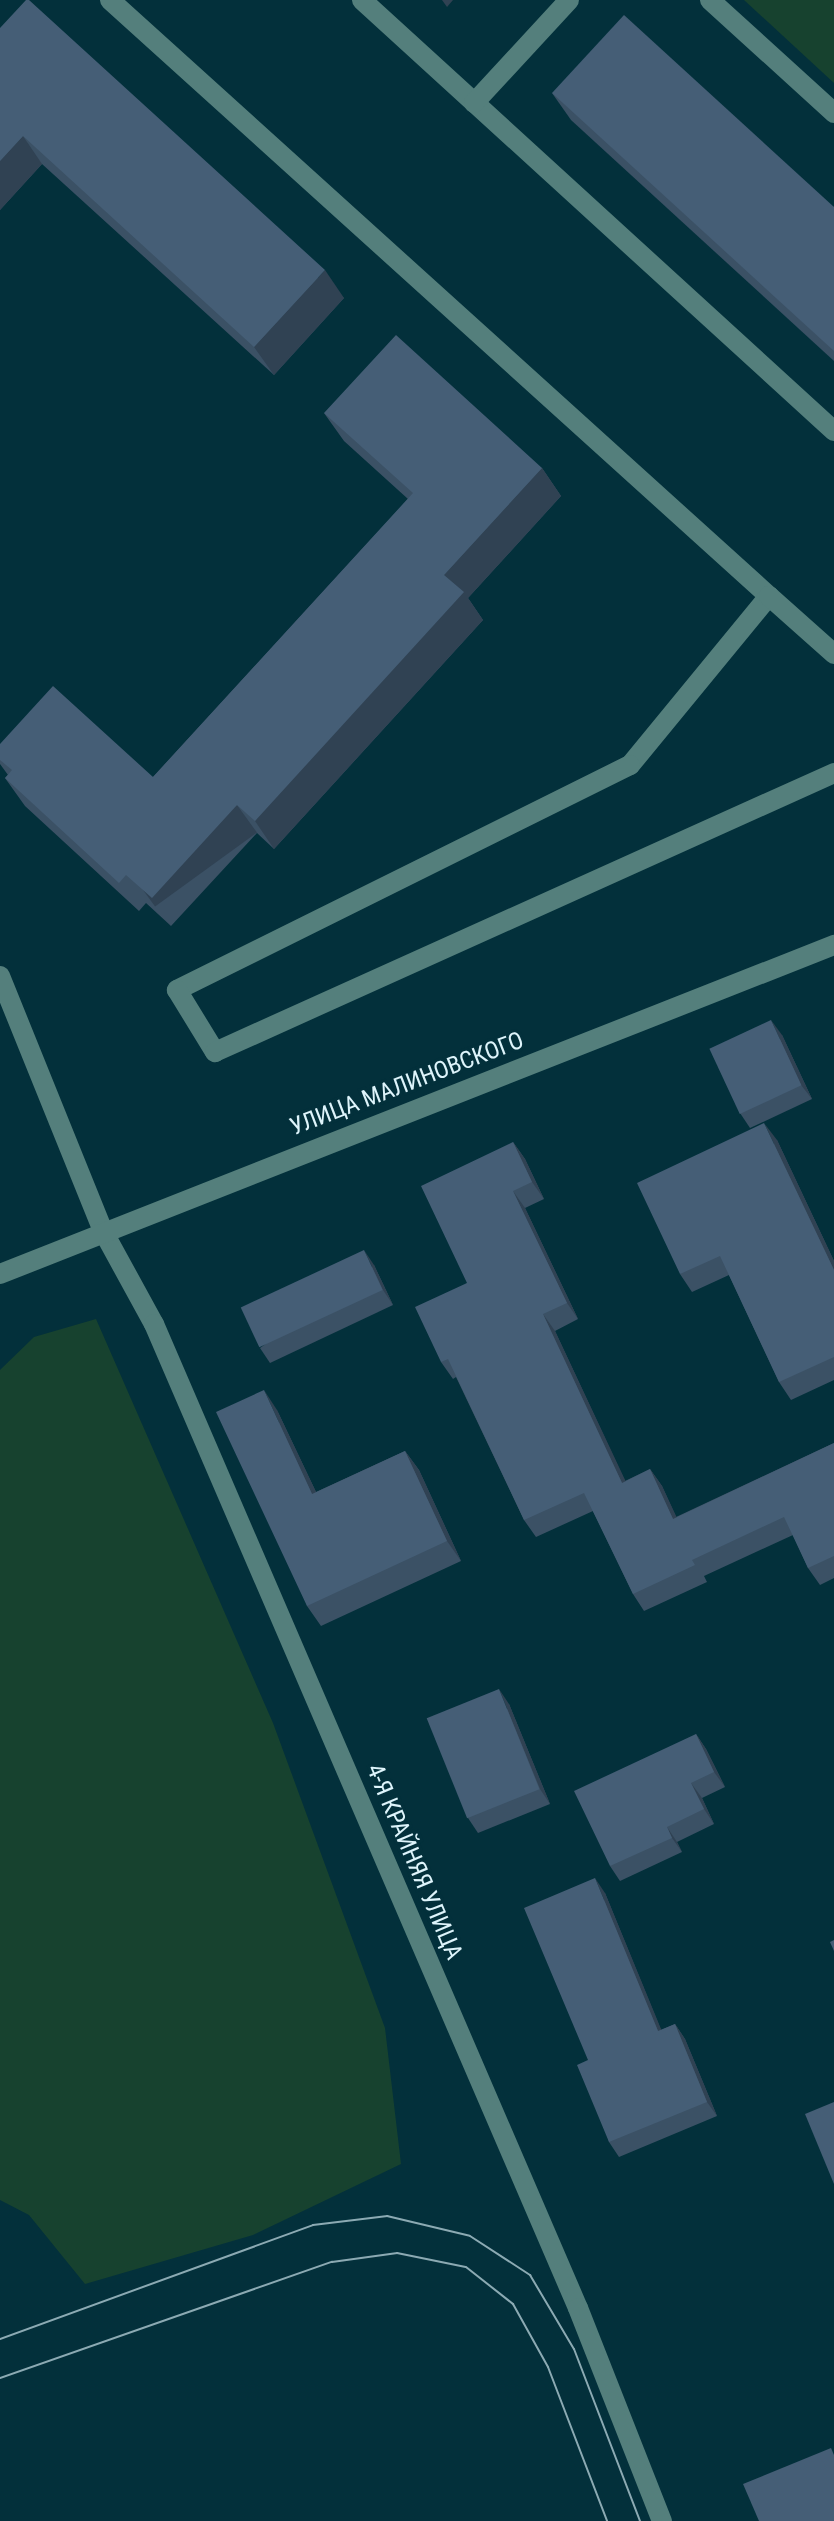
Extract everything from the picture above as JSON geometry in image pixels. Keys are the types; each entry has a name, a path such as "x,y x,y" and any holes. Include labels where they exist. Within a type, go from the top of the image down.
{"street":[{"path":"110,0 834,654"},
{"path":"362,0 834,431"},
{"path":"474,103 569,0"},
{"path":"710,0 834,113"},
{"path":"769,596 630,765 177,990 215,1052 834,773"},
{"name":"УЛИЦА МАЛИНОВСКОГО","path":"0,1274 103,1231 832,950"},
{"name":"4-Я КРАЙНЯЯ УЛИЦА","path":"0,976 103,1231 154,1324 571,2293 662,2521"}],"green space":[{"path":"744,0 834,0 834,83"},
{"path":"96,1319 273,1723 385,2028 401,2164 253,2235 85,2284 29,2215 0,2200 0,1370 34,1337"}],"building":[{"path":"26,0 325,270 254,347 23,136 0,161 0,28"},
{"path":"624,15 834,207 834,351 552,93"},
{"path":"396,335 542,468 444,575 464,592 255,821 237,805 152,898 126,875 119,883 5,778 12,770 0,760 0,744 53,686 153,777 413,493 324,413"},
{"path":"771,1020 801,1085 740,1114 709,1049"},
{"path":"764,1123 834,1270 834,1357 779,1382 720,1256 680,1274 637,1183"},
{"path":"513,1142 532,1182 513,1191 567,1303 543,1314 622,1483 650,1469 673,1519 834,1443 834,1556 808,1568 784,1517 692,1560 695,1565 633,1594 584,1493 524,1520 448,1359 441,1362 415,1307 467,1283 421,1186"},
{"path":"364,1250 383,1290 259,1347 241,1307"},
{"path":"264,1390 312,1494 405,1451 447,1541 307,1606 216,1412"},
{"path":"499,1689 539,1789 467,1818 427,1718"},
{"path":"696,1734 714,1772 691,1783 704,1809 667,1827 672,1838 610,1866 574,1791"},
{"path":"595,1878 658,2031 675,2024 707,2102 609,2142 577,2065 588,2060 524,1908"},
{"path":"834,2102 834,2184 805,2114"},
{"path":"831,2448 834,2455 834,2521 759,2521 743,2484"}],"tram line":[{"path":"0,2339 313,2225 387,2216 470,2236 530,2275 574,2349 640,2521"},
{"path":"0,2378 332,2262 397,2253 466,2267 513,2304 548,2367 607,2521"}]}
